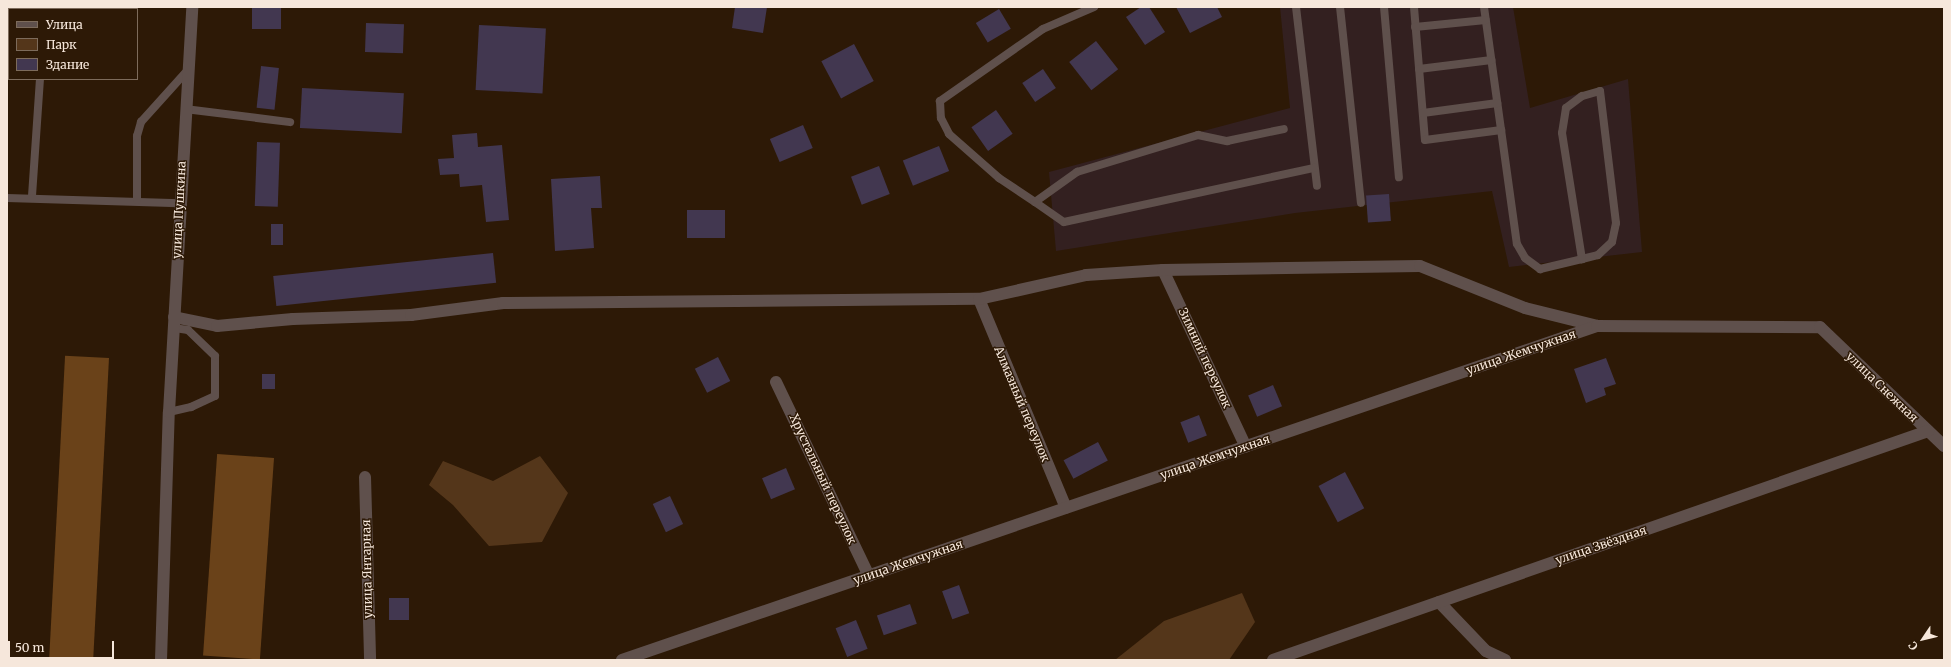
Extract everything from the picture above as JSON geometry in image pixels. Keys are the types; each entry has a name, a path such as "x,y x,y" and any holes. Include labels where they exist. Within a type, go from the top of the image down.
{"street":[{"name":"улица Пушкина","path":"161,660 173,323 192,7"},
{"path":"173,323 217,326 293,319 412,315 503,303 979,299 1086,275 1163,270 1420,266 1525,308 1597,326"},
{"name":"Зимний переулок","path":"1163,270 1246,446"},
{"name":"Алмазный переулок","path":"979,299 1066,508"},
{"name":"улица Жемчужная","path":"622,660 1597,326 1820,327"},
{"name":"улица Снежная","path":"1820,327 1944,446"},
{"name":"Хрустальный переулок","path":"776,382 869,576"},
{"name":"улица Звёздная","path":"1273,660 1928,431"},
{"name":"улица Янтарная","path":"365,477 370,660"},
{"path":"1439,602 1486,651 1505,660"}],"lane":[{"path":"1094,7 1043,29 940,101 942,118 949,134 999,178 1064,222 1314,168"},
{"path":"1296,7 1316,186"},
{"path":"1340,7 1361,203"},
{"path":"1384,7 1399,177"},
{"path":"1414,7 1425,140 1501,130"},
{"path":"1484,7 1517,244 1525,258 1540,269 1582,259 1598,255 1612,242 1616,223 1600,91 1582,96 1566,108 1562,133 1582,259"},
{"path":"1415,27 1486,20"},
{"path":"1419,69 1491,60"},
{"path":"137,200 137,136 141,122 148,110 187,71"},
{"path":"32,196 40,80"},
{"path":"1423,113 1497,103"},
{"path":"185,109 290,122"},
{"path":"1035,202 1077,172 1198,135 1227,141 1284,129"},
{"path":"7,198 32,196 56,201 137,200 180,203"},
{"path":"169,412 191,408 216,396 215,356 188,330 173,323"}],"shaded area":[{"path":"1280,7 1513,7 1530,108 1628,79 1642,252 1509,267 1492,191 1295,213 1056,251 1049,172 1290,108"},
{"path":"65,356 109,358 93,660 49,657"},
{"path":"217,454 274,458 260,660 203,656"}],"green space":[{"path":"540,456 568,493 542,542 489,546 453,505 429,485 443,461 493,481"},
{"path":"1242,593 1255,622 1229,660 1115,660 1164,621"}],"building":[{"path":"252,7 281,7 281,29 252,29"},
{"path":"735,7 767,7 763,33 732,28"},
{"path":"1141,7 1149,7 1165,32 1145,45 1126,17"},
{"path":"1176,7 1217,7 1222,17 1190,33"},
{"path":"999,9 1011,29 988,43 976,23"},
{"path":"366,23 404,24 403,53 365,52"},
{"path":"479,25 546,29 543,93 476,90"},
{"path":"1096,41 1118,69 1091,90 1069,62"},
{"path":"854,44 874,81 841,98 821,61"},
{"path":"261,66 279,68 275,110 257,108"},
{"path":"1043,69 1056,88 1035,102 1022,83"},
{"path":"302,88 404,93 402,133 300,128"},
{"path":"996,110 1013,134 988,151 971,127"},
{"path":"803,125 813,148 780,162 770,139"},
{"path":"477,133 478,147 502,145 509,220 486,222 482,185 460,187 459,174 440,175 438,159 454,158 452,135"},
{"path":"257,142 280,143 278,207 255,206"},
{"path":"939,146 949,171 913,186 903,161"},
{"path":"879,166 890,194 862,205 851,177"},
{"path":"600,176 602,208 591,208 594,248 555,251 551,179"},
{"path":"1389,194 1391,221 1368,223 1366,196"},
{"path":"687,210 725,210 725,238 687,238"},
{"path":"271,224 283,224 283,245 271,245"},
{"path":"493,253 496,283 276,306 273,276"},
{"path":"718,357 730,381 707,393 695,369"},
{"path":"1606,358 1616,384 1604,388 1606,395 1586,403 1574,369"},
{"path":"262,374 275,374 275,389 262,389"},
{"path":"1273,385 1282,406 1257,417 1248,396"},
{"path":"1199,415 1207,436 1188,443 1180,422"},
{"path":"1098,442 1108,461 1073,479 1064,460"},
{"path":"786,468 795,489 771,499 762,478"},
{"path":"1345,472 1364,508 1338,522 1319,486"},
{"path":"670,496 683,524 666,532 653,504"},
{"path":"959,585 969,613 952,619 942,591"},
{"path":"389,598 409,598 409,620 389,620"},
{"path":"910,604 917,624 884,635 877,615"},
{"path":"856,620 868,649 847,657 836,628"}]}
